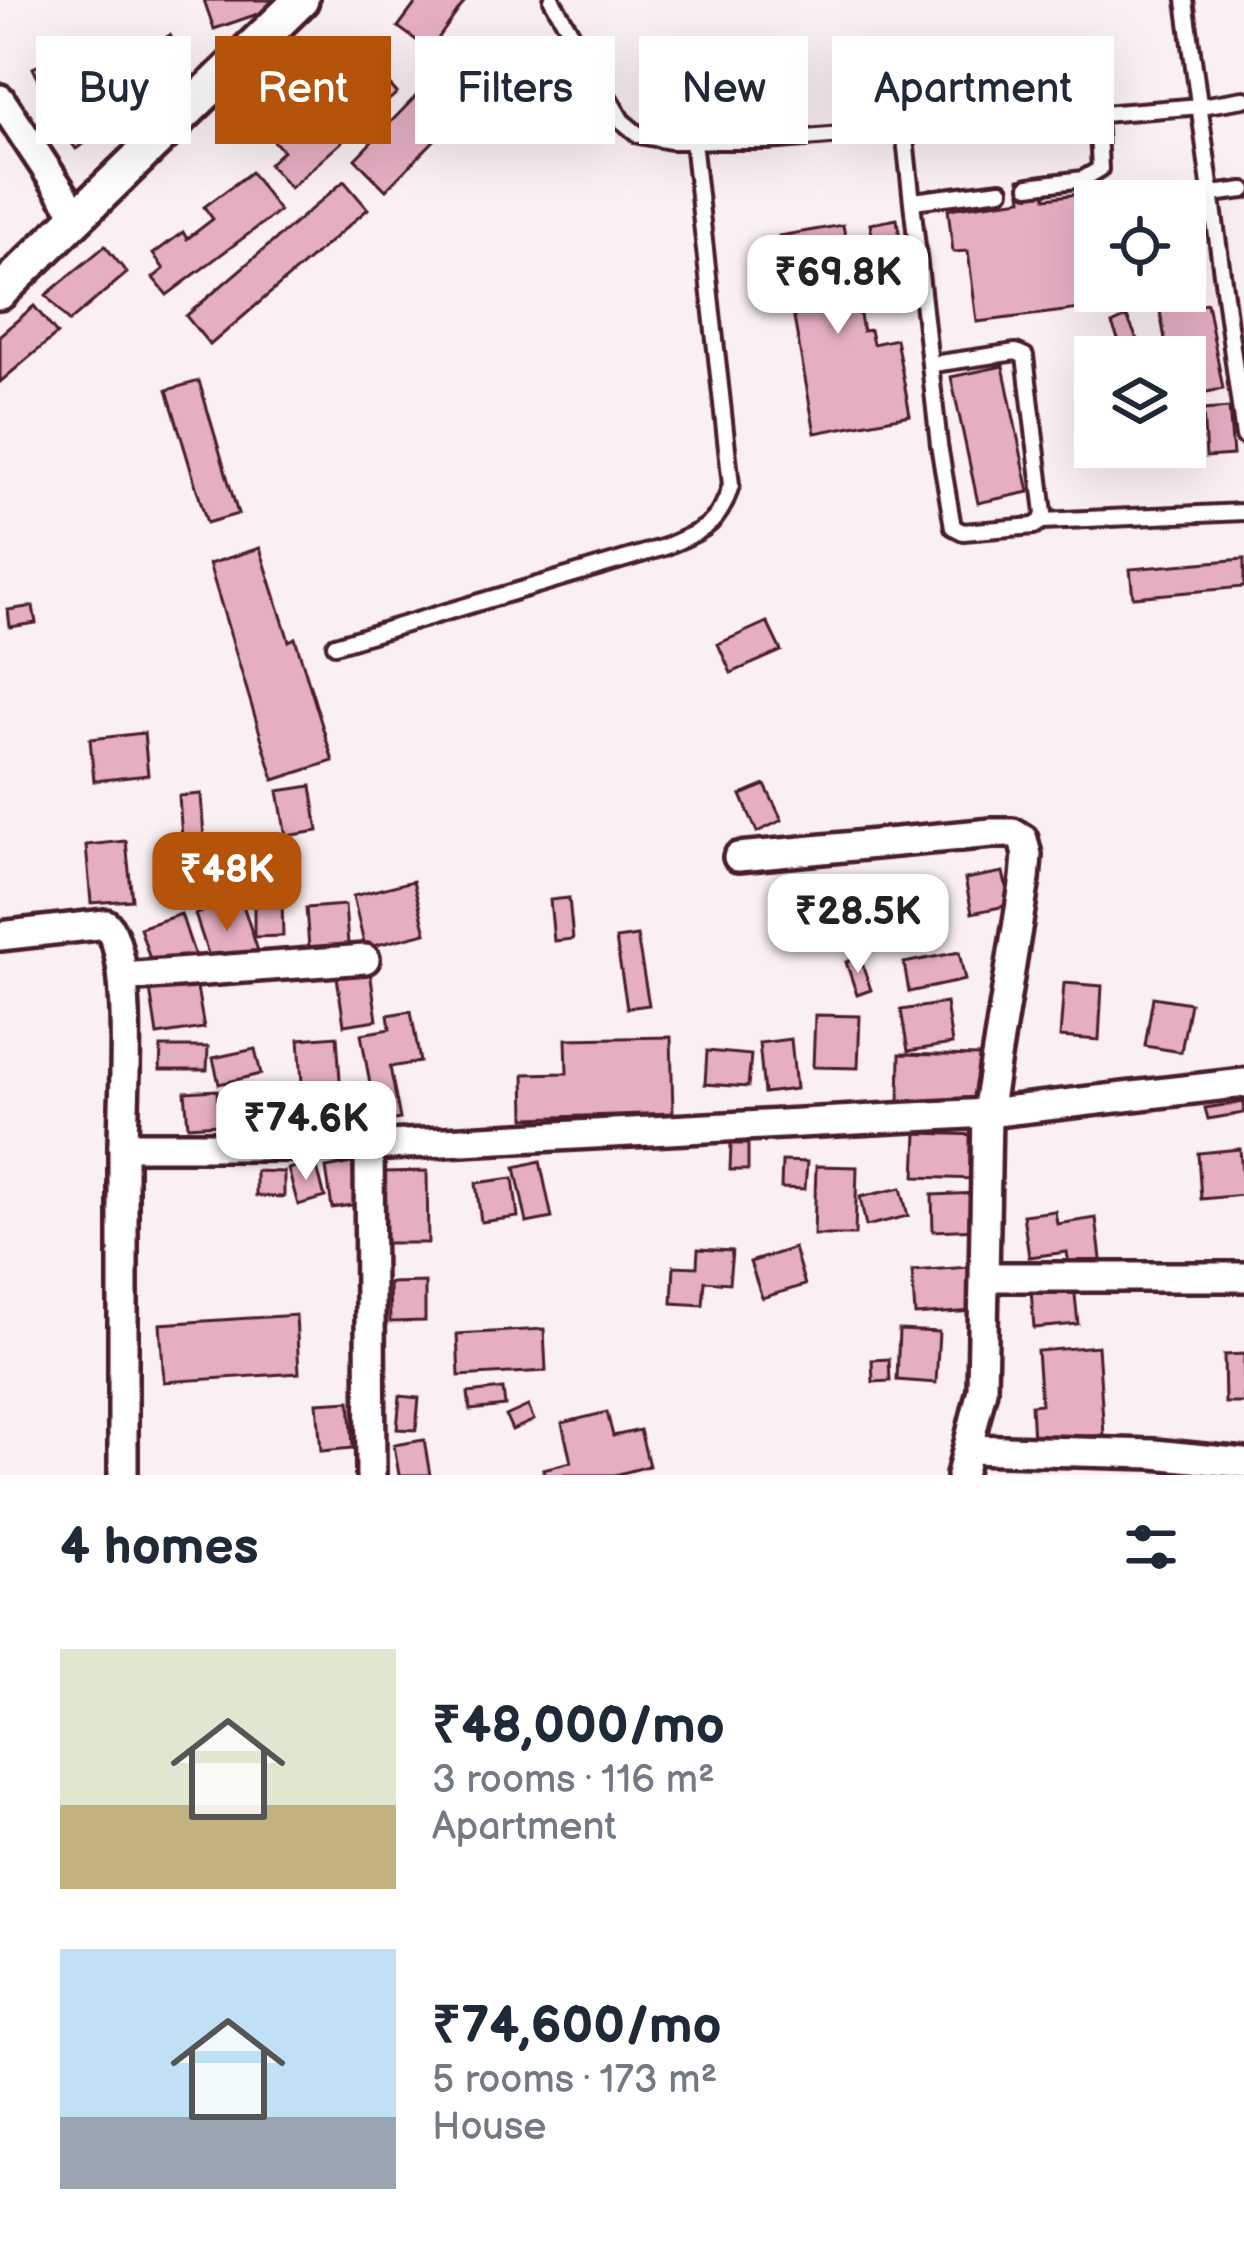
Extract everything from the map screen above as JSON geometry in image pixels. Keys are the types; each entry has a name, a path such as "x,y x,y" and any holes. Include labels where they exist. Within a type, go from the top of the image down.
{"street":[{"path":"0,292 301,0"},
{"path":"0,99 78,217"},
{"path":"738,857 992,833 1013,833 1023,839 1025,879 987,1113 982,1390 965,1462 1154,1454 1244,1463"},
{"path":"0,936 106,924 116,934 123,977 124,1475"},
{"path":"123,977 365,959"},
{"path":"123,1146 369,1146 987,1113 1244,1083"},
{"path":"369,1146 371,1475"},
{"path":"987,1276 1244,1277"}],"lane":[{"path":"552,0 622,121 639,135"},
{"path":"1185,0 1239,360 1244,436"},
{"path":"1114,113 1244,99"},
{"path":"334,645 664,548 702,531 722,514 731,485 693,144"},
{"path":"906,144 939,446 953,526 963,532 1042,521 1244,512"},
{"path":"1029,186 1082,179 1100,170 1099,144"},
{"path":"913,201 1000,190"},
{"path":"1212,194 1244,190"},
{"path":"933,364 1016,352 1025,356 1042,521"}],"building":[{"path":"204,0 275,0 278,7 214,29"},
{"path":"418,0 465,1 440,36 415,39 398,27"},
{"path":"415,97 415,144 431,144 386,190 355,159 370,144 391,144 391,122"},
{"path":"277,144 340,144 290,188 269,164 283,151"},
{"path":"251,172 279,211 167,295 153,278 164,269 153,254 183,232 187,239 213,219 204,207"},
{"path":"1043,176 1046,198 1074,195 1074,310 977,322 968,251 953,252 948,209 1022,199 1019,179"},
{"path":"344,181 368,209 210,345 186,316"},
{"path":"897,219 901,246 875,250 870,224"},
{"path":"843,225 863,331 870,330 873,344 896,339 910,415 815,433 779,236"},
{"path":"105,246 127,273 69,322 46,295"},
{"path":"1206,303 1223,389 1206,392 1206,336 1164,336 1160,312 1206,312"},
{"path":"34,306 57,334 0,382 0,335"},
{"path":"1127,317 1136,336 1117,336 1112,324"},
{"path":"1003,366 1029,492 978,503 951,377"},
{"path":"199,381 238,514 207,523 167,390"},
{"path":"1229,408 1233,455 1206,457 1206,410"},
{"path":"260,548 289,641 295,638 333,761 274,780 209,564"},
{"path":"1244,559 1244,587 1133,597 1130,569"},
{"path":"33,606 36,623 10,627 8,610"},
{"path":"767,622 781,651 731,673 718,644"},
{"path":"144,733 148,775 94,781 90,739"},
{"path":"765,785 782,820 757,832 741,795"},
{"path":"311,786 318,831 286,836 278,791"},
{"path":"201,794 204,838 182,839 179,796"},
{"path":"126,841 132,900 91,903 86,845"},
{"path":"1003,872 1010,905 972,913 965,879"},
{"path":"413,881 426,933 365,948 353,896"},
{"path":"569,898 573,939 554,941 550,900"},
{"path":"241,899 259,954 213,969 195,914"},
{"path":"282,901 283,936 254,937 254,902"},
{"path":"345,905 349,957 310,961 306,908"},
{"path":"181,914 195,956 153,969 140,928"},
{"path":"637,936 649,1005 627,1008 616,939"},
{"path":"959,952 965,980 909,992 904,963"},
{"path":"860,957 871,990 857,995 846,962"},
{"path":"369,964 377,1020 344,1025 336,970"},
{"path":"196,982 204,1028 157,1035 150,989"},
{"path":"1064,983 1102,986 1099,1040 1060,1037"},
{"path":"1153,997 1190,1003 1181,1052 1145,1046"},
{"path":"946,1003 952,1044 908,1051 901,1010"},
{"path":"411,1011 420,1062 390,1067 400,1119 377,1123 361,1034 390,1029 388,1015"},
{"path":"815,1015 860,1016 858,1068 813,1067"},
{"path":"337,1036 343,1123 305,1126 299,1039"},
{"path":"671,1037 673,1113 525,1118 524,1074 567,1073 566,1039"},
{"path":"791,1039 796,1089 764,1093 759,1043"},
{"path":"161,1047 208,1047 207,1070 160,1070"},
{"path":"255,1049 261,1074 219,1084 213,1058"},
{"path":"707,1051 751,1055 748,1087 705,1084"},
{"path":"900,1054 979,1056 978,1105 899,1104"},
{"path":"217,1090 219,1124 188,1126 185,1092"},
{"path":"1244,1102 1244,1113 1208,1119 1205,1108"},
{"path":"917,1133 980,1135 978,1179 915,1177"},
{"path":"731,1144 748,1144 748,1170 730,1170"},
{"path":"1240,1149 1244,1195 1201,1199 1198,1153"},
{"path":"315,1161 325,1197 298,1205 288,1169"},
{"path":"540,1161 552,1218 527,1223 515,1167"},
{"path":"782,1161 807,1162 805,1189 781,1188"},
{"path":"357,1162 364,1203 332,1208 326,1168"},
{"path":"816,1166 857,1167 855,1235 814,1235"},
{"path":"256,1171 284,1172 284,1197 256,1196"},
{"path":"427,1171 428,1243 384,1243 383,1172"},
{"path":"513,1178 518,1217 481,1222 476,1183"},
{"path":"901,1188 908,1216 866,1226 860,1197"},
{"path":"978,1193 979,1229 933,1231 932,1195"},
{"path":"1055,1211 1057,1224 1096,1218 1102,1267 1070,1271 1067,1252 1029,1257 1023,1215"},
{"path":"794,1248 805,1285 762,1298 750,1262"},
{"path":"698,1249 732,1251 729,1283 705,1281 703,1305 672,1303 674,1266 697,1267"},
{"path":"970,1267 974,1311 915,1315 912,1271"},
{"path":"425,1282 425,1321 390,1322 389,1283"},
{"path":"1074,1285 1078,1324 1034,1328 1031,1289"},
{"path":"296,1315 299,1373 164,1382 160,1324"},
{"path":"544,1329 546,1371 459,1376 457,1334"},
{"path":"899,1330 939,1332 936,1383 897,1380"},
{"path":"1098,1346 1104,1435 1033,1441 1031,1405 1041,1404 1037,1351"},
{"path":"1244,1354 1244,1403 1225,1403 1224,1355"},
{"path":"889,1359 890,1381 873,1382 872,1360"},
{"path":"503,1389 505,1406 470,1410 468,1393"},
{"path":"400,1396 419,1398 416,1430 397,1429"},
{"path":"350,1401 353,1448 321,1451 317,1403"},
{"path":"528,1406 534,1420 512,1430 506,1416"},
{"path":"607,1412 613,1436 640,1430 649,1466 615,1475 545,1475 543,1469 571,1462 562,1423"},
{"path":"424,1440 430,1475 399,1475 394,1445"}]}
